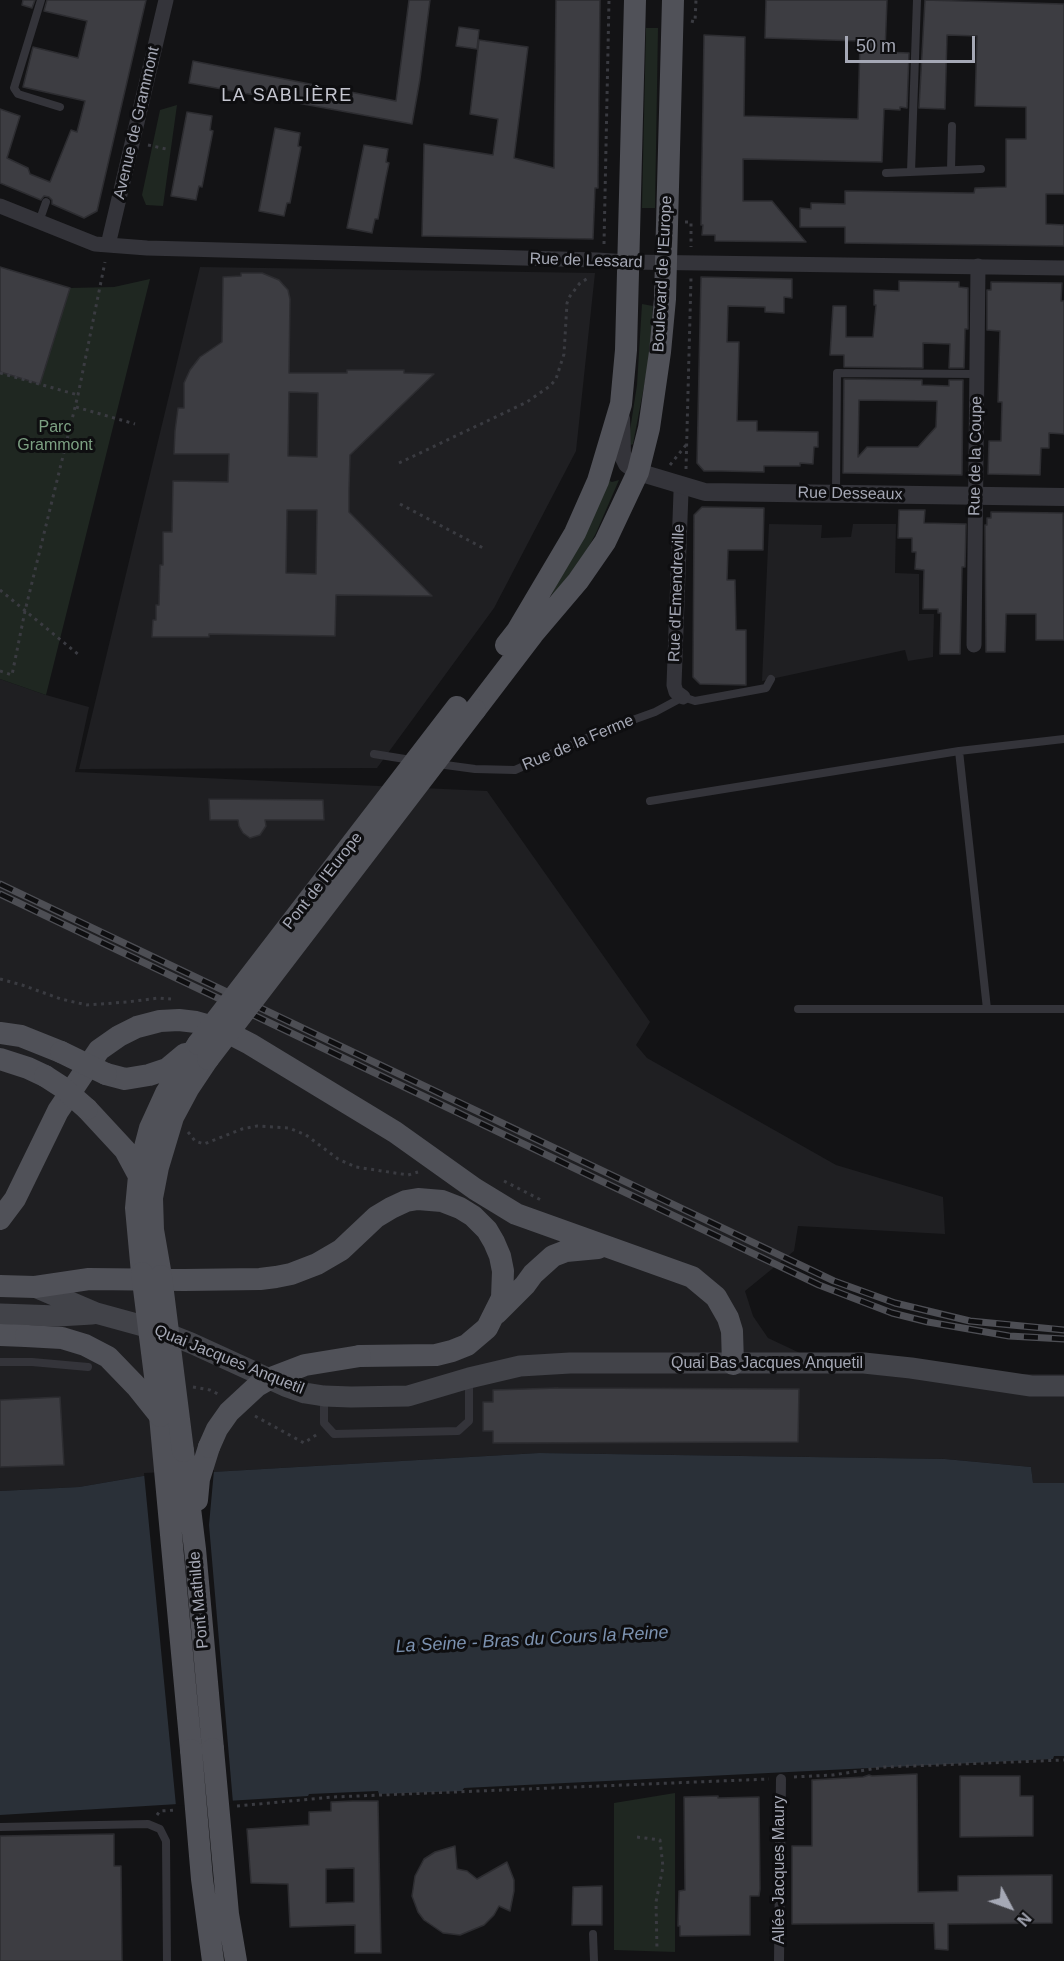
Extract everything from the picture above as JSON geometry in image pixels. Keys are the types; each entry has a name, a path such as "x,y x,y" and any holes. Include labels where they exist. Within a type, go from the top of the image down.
{"main road":[{"name":"Boulevard de l'Europe","path":"466,708 517,631 574,533 598,481 621,404 626,350 635,0"},
{"name":"Boulevard de l'Europe","path":"466,708 578,580 605,542 638,472 649,428 660,352 666,263 673,0"},
{"name":"Pont de l'Europe","path":"194,1053 466,708"},
{"path":"0,1219 15,1199 58,1111 99,1050 137,1027 179,1020 196,1022 221,1029 250,1044 395,1132 475,1189 516,1214 692,1277 716,1297 728,1318 732,1331 733,1364"},
{"path":"0,1033 21,1036 106,1074 125,1078 149,1076 194,1053"},
{"path":"147,1240 136,1208 139,1176 150,1128 166,1093 194,1053"},
{"path":"147,1240 152,1198 166,1139 180,1102 194,1053"},
{"path":"0,1059 28,1068 62,1087 87,1109 125,1150 139,1176"},
{"path":"0,1286 35,1287 89,1279 260,1279 291,1274 318,1264 341,1250 376,1217 390,1208 418,1199 442,1201 460,1208 473,1216 487,1230 500,1256 504,1278 502,1298 487,1328 478,1337 452,1351 436,1355 360,1356 319,1362 280,1374 257,1386 229,1412 217,1429 199,1479 195,1549"},
{"name":"Pont Mathilde","path":"147,1240 195,1549 222,1856 236,1961"},
{"path":"494,1316 553,1256 566,1251 606,1247"},
{"name":"Pont Mathilde","path":"152,1274 160,1416 202,1879 213,1961"},
{"path":"35,1287 96,1313"},
{"path":"0,1314 58,1316 96,1313"},
{"name":"Quai Jacques Anquetil","path":"96,1313 158,1330 305,1393 351,1398 408,1396 469,1378"},
{"path":"0,1335 62,1338 85,1345 108,1358 136,1386 160,1416"},
{"name":"Quai Bas Jacques Anquetil","path":"469,1378 520,1366 570,1363 864,1364 911,1368 1031,1386 1064,1386"}],"street":[{"name":"Avenue de Grammont","path":"108,245 166,0"},
{"name":"Rue de Lessard","path":"0,206 95,244 108,245 666,263 1064,268"},
{"name":"Rue de la Coupe","path":"974,645 978,267"},
{"path":"621,404 622,454 627,465 638,472"},
{"name":"Rue Desseaux","path":"638,472 705,492 1064,497"},
{"name":"Rue d'Emendreville","path":"683,485 674,685 676,692 683,697"},
{"name":"Allée Jacques Maury","path":"779,1961 781,1779"}],"lane":[{"path":"41,0 14,88 18,94 60,107"},
{"path":"911,172 917,0"},
{"path":"951,170 952,126"},
{"path":"886,173 981,169"},
{"path":"39,222 46,202"},
{"path":"836,494 837,373 977,374"},
{"path":"683,697 695,700 706,699 766,688 771,679"},
{"name":"Rue de la Ferme","path":"374,754 475,769 515,770 605,730 656,712 683,697"},
{"path":"650,801 959,751 1064,739"},
{"path":"959,751 987,1009"},
{"path":"798,1009 1064,1009"},
{"path":"0,1362 32,1362 88,1367"},
{"path":"324,1396 324,1423 334,1434 458,1431 469,1421 469,1378"},
{"path":"0,1827 148,1824 160,1829 166,1841 167,1961"},
{"path":"593,1934 594,1961"}],"path":[{"path":"604,252 609,0"},
{"path":"695,22 696,0"},
{"path":"0,671 12,675 25,611 78,395 108,245"},
{"path":"399,463 527,402 550,386 556,379 564,354 567,303 580,283 597,274"},
{"name":"Boulevard de l'Europe","path":"683,485 686,475 690,299"},
{"path":"0,373 78,395"},
{"path":"75,407 135,424"},
{"path":"667,471 672,461 687,444"},
{"path":"400,504 484,549"},
{"path":"0,591 79,655"},
{"path":"187,1128 195,1141 204,1144 242,1129 257,1126 289,1128 306,1135 338,1159 356,1167 408,1175 420,1172"},
{"path":"230,1806 333,1797 781,1779 833,1775 885,1767 1064,1760"},
{"path":"148,1824 160,1811 184,1810"},
{"path":"637,1838 660,1840 663,1867 656,1902 657,1951"}],"shaded area":[{"path":"200,267 595,273 576,451 494,608 377,768 79,769"},
{"path":"769,524 822,525 821,538 851,537 853,524 896,524 895,573 919,574 919,614 934,614 933,657 908,661 905,650 762,681"},
{"path":"0,679 89,707 75,772 487,791 650,1022 636,1045 647,1058 836,1165 943,1197 945,1234 798,1226 794,1251 745,1291 753,1316 768,1338 802,1354 998,1374 1064,1374 1064,1483 1033,1483 1031,1467 945,1459 539,1453 143,1476 79,1487 0,1491"}],"green space":[{"path":"646,28 658,28 655,208 642,208"},
{"path":"177,105 163,206 146,205 142,195 160,110"},
{"name":"Parc Grammont","path":"150,279 46,695 0,679 0,372 40,384 70,288 114,287"},
{"path":"642,304 653,306 648,365 631,445 628,443 637,385"},
{"path":"605,479 612,482 619,480 596,533 545,609"},
{"path":"675,1793 675,1952 614,1950 614,1803"}],"water":[{"name":"La Seine - Bras du Cours la Reine","path":"539,1453 945,1459 1031,1467 1033,1483 1064,1483 1064,1756 1054,1756 1053,1759 464,1788 462,1791 309,1794 308,1796 0,1815 0,1491 79,1487 143,1476"}],"pier":[{"path":"214,1470 209,1525 233,1803 176,1806 144,1473"}],"building":[{"path":"23,0 35,0 32,8 22,5"},
{"path":"47,0 146,0 97,211 84,218 52,204 49,197 44,196 41,200 0,183 0,109 20,116 7,158 28,168 30,174 50,182 71,130 77,132 85,101 23,87 33,47 78,58 87,21 44,11"},
{"path":"409,0 430,0 412,124 189,83 193,61 396,101"},
{"path":"556,0 600,0 598,188 595,188 593,239 422,236 424,144 493,155 498,119 470,114 479,40 528,47 514,158 554,168"},
{"path":"766,0 887,0 885,52 909,53 907,108 884,109 882,162 743,159 743,201 772,201 806,242 715,241 715,235 702,235 703,225 701,225 704,35 745,37 744,116 858,119 860,41 765,38"},
{"path":"925,0 1064,4 1064,194 1046,194 1046,224 1064,225 1064,246 845,243 845,227 800,227 800,208 811,209 811,203 845,204 845,191 974,193 975,188 1006,187 1006,139 1026,139 1026,107 975,106 977,36 947,35 945,109 919,108"},
{"path":"459,27 479,30 477,49 456,46"},
{"path":"187,112 212,116 210,130 213,131 202,187 199,186 196,200 171,196"},
{"path":"275,128 300,133 298,146 301,147 290,203 287,203 284,216 259,211"},
{"path":"364,145 388,149 386,162 389,163 378,219 375,219 372,233 347,228"},
{"path":"0,267 70,288 40,384 0,372"},
{"path":"241,273 262,273 279,280 288,290 290,299 289,373 404,370 404,373 434,374 350,455 349,490 349,512 432,596 336,595 335,636 209,634 209,637 152,637 153,620 156,620 156,605 159,605 160,565 163,565 163,532 172,532 173,481 228,482 229,454 174,454 175,431 178,408 184,408 184,383 190,370 200,357 222,342 223,277 241,276","holes":["289,392 318,393 317,457 288,456","287,510 317,510 316,574 286,573"]},
{"path":"701,277 792,279 792,298 784,297 784,313 765,312 765,307 728,306 727,342 739,342 737,421 757,421 757,431 818,432 818,447 814,447 813,464 764,466 764,472 704,471 697,463"},
{"path":"899,281 959,282 959,287 968,288 968,329 965,329 964,368 949,368 950,344 923,343 923,368 844,367 844,355 830,355 833,306 846,306 846,337 873,337 876,305 874,305 874,290 899,291"},
{"path":"991,282 1062,283 1064,434 1049,433 1049,448 1041,448 1040,475 988,474 989,441 1001,441 1002,402 998,402 1000,331 987,330 987,290 991,290"},
{"path":"844,379 922,380 922,385 949,386 949,380 963,380 962,475 843,473","holes":["859,400 937,401 936,427 918,447 867,447 858,457"]},
{"path":"702,507 764,508 763,550 728,550 727,580 735,580 736,630 746,630 746,685 700,684 693,677 694,515"},
{"path":"899,510 925,510 924,523 966,524 965,567 962,567 960,654 940,654 941,613 938,613 938,609 923,609 924,570 915,569 916,552 912,552 912,538 898,538"},
{"path":"991,512 1063,513 1064,640 1036,640 1036,614 1006,614 1005,652 986,652 985,525 987,525 987,518 991,518"},
{"path":"209,799 323,800 324,820 265,820 266,826 260,835 250,838 243,833 238,820 210,820"},
{"path":"799,1389 798,1442 493,1443 493,1431 483,1431 483,1402 493,1402 493,1390"},
{"path":"60,1397 64,1465 0,1467 0,1400"},
{"path":"917,1774 918,1892 958,1891 958,1876 1052,1875 1052,1923 948,1924 948,1950 935,1949 934,1923 792,1924 792,1846 812,1846 812,1780"},
{"path":"960,1776 1020,1776 1020,1796 1033,1796 1033,1836 960,1837"},
{"path":"718,1796 718,1798 759,1797 760,1889 759,1896 750,1896 750,1935 680,1936 679,1891 685,1890 684,1797"},
{"path":"378,1801 381,1953 355,1953 355,1925 290,1927 288,1884 251,1883 247,1829 309,1825 309,1812 331,1811 331,1802","holes":["354,1868 354,1902 326,1903 326,1869"]},
{"path":"114,1834 114,1866 121,1866 122,1961 0,1961 0,1836"},
{"path":"455,1846 457,1869 467,1871 477,1879 507,1862 514,1880 510,1911 499,1906 484,1925 460,1935 443,1933 424,1920 412,1896 415,1876 424,1859 435,1852"},
{"path":"602,1886 602,1925 572,1925 573,1887"}],"railway":[{"path":"0,884 834,1281 895,1303 970,1321 1064,1330"},
{"path":"0,894 819,1285 892,1313 928,1322 1009,1336 1064,1339"}],"district":[{"name":"LA SABLIÈRE","path":"287,96"}]}
